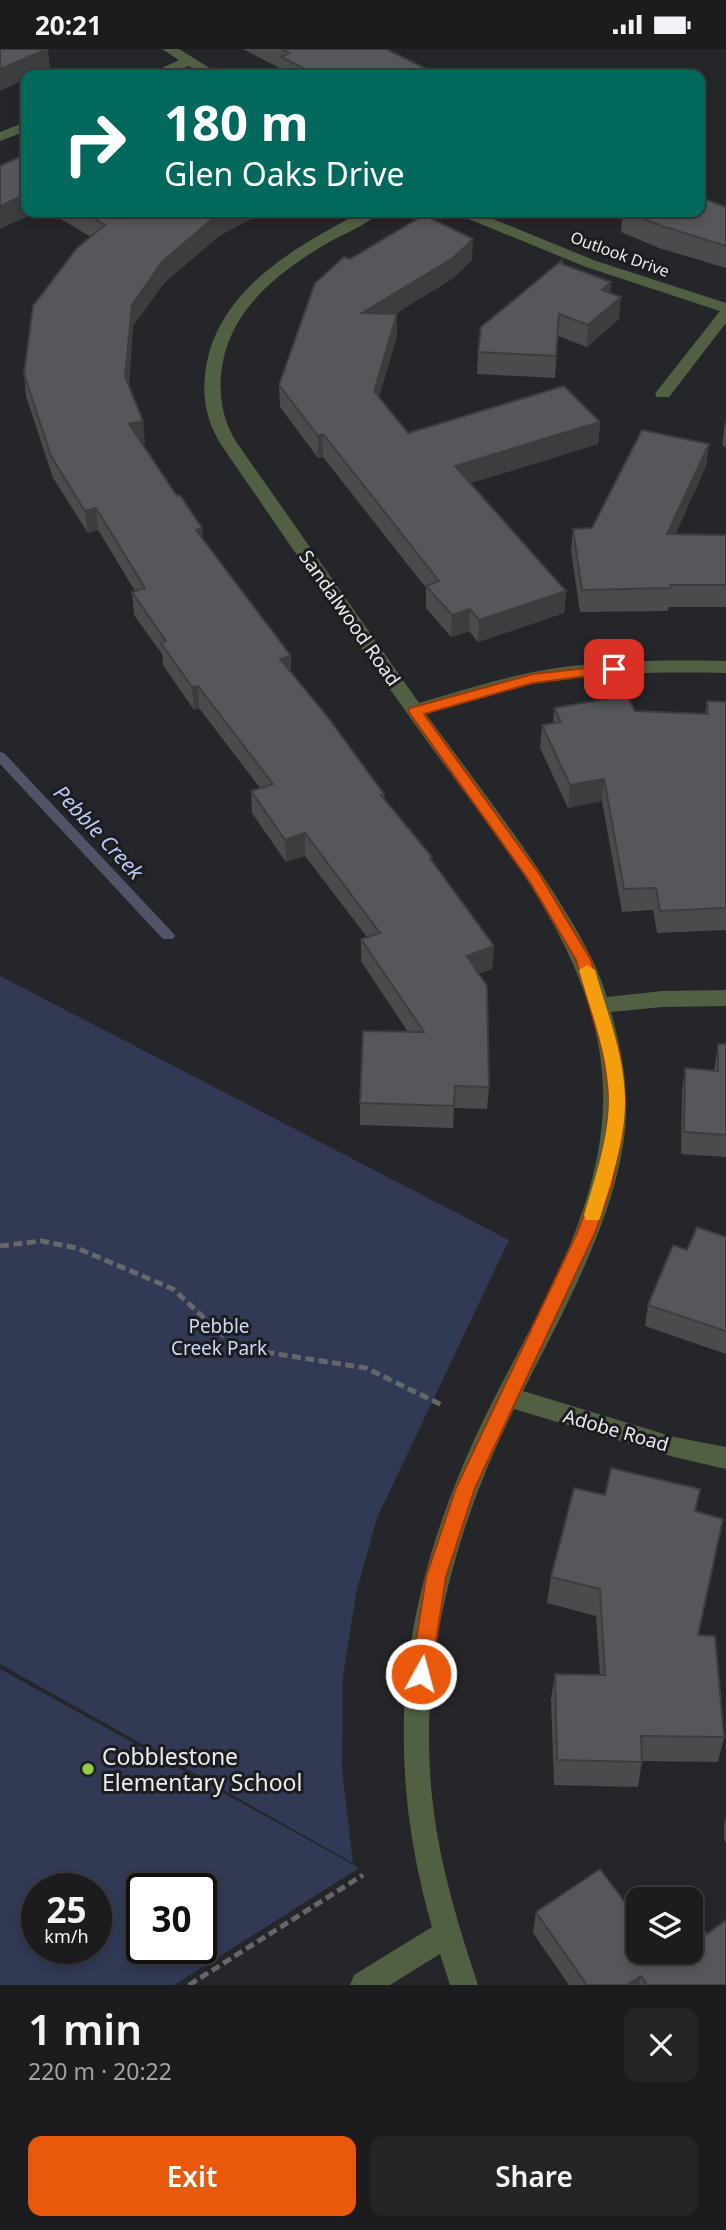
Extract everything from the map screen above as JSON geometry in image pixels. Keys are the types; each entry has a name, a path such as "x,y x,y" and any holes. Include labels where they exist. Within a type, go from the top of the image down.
{"street":[{"path":"169,49 205,70"},
{"path":"167,70 190,61"},
{"path":"0,137 21,128"},
{"name":"Sandalwood Road","path":"363,217 296,255 271,274 248,297 222,337 214,364 212,391 217,419 226,439 535,879 584,960 611,1052 617,1099 614,1136 604,1185 586,1233 466,1488 436,1577 416,1713 419,1804 432,1877 464,1985"},
{"name":"Outlook Drive","path":"476,217 590,264 726,311"},
{"path":"663,394 726,311"},
{"path":"415,711 533,678 635,668 726,667"},
{"path":"599,1006 663,999 726,998"},
{"name":"Adobe Road","path":"508,1397 674,1447 726,1458"},
{"path":"364,1985 449,1932"}],"path":[{"path":"0,1247 41,1241 77,1248 173,1289 229,1341 252,1350 366,1368 442,1405"},
{"path":"190,1985 363,1875"}],"green space":[{"name":"Pebble Creek Park","path":"0,976 509,1240 377,1518 356,1593 343,1677 342,1769 353,1863 0,1664"},
{"name":"Cobblestone Elementary School","path":"0,1669 359,1868 217,1958 217,1873 126,1873 126,1964 207,1964 174,1985 0,1985"}],"building":[{"path":"0,49 47,49 0,69"},
{"path":"281,49 386,49 429,70 307,70 281,57 289,53"},
{"path":"21,156 21,196 0,206 0,166"},
{"path":"705,199 726,207 726,246 639,217 705,217"},
{"path":"91,217 214,217 162,262 132,305 125,376 143,421 129,424 202,528 196,530 291,656 280,659 327,716 384,794 381,795 432,857 430,858 494,946 467,956 487,986 489,1087 455,1086 454,1106 360,1103 363,1031 424,1032 361,939 380,933 305,833 285,840 251,791 273,784 198,686 192,687 161,643 166,641 132,592 145,588 96,508 85,511 51,456 24,374 33,306 77,248 105,225"},
{"path":"421,217 428,217 473,239 453,258 362,313 397,314 374,391 408,433 564,386 600,422 455,466 566,591 479,620 470,609 452,615 426,586 439,581 323,434 318,436 279,385 315,283 344,257 350,259"},
{"path":"562,260 562,264 611,282 602,290 621,297 588,325 559,314 556,356 478,352 481,327"},
{"path":"642,430 709,444 667,534 726,535 726,585 582,590 573,529 592,528"},
{"path":"627,695 635,711 708,714 707,701 726,702 726,908 660,911 656,888 624,889 604,779 570,785 542,725 561,722 554,708"},
{"path":"718,1044 726,1044 726,1135 684,1132 685,1068 718,1071"},
{"path":"697,1227 726,1237 726,1331 648,1305 673,1245 687,1250"},
{"path":"611,1468 700,1489 695,1511 723,1519 698,1635 715,1636 724,1737 641,1736 642,1762 557,1760 555,1674 605,1675 600,1589 551,1577 574,1488 605,1495"},
{"path":"600,1869 626,1904 626,1964 703,1964 703,1929 707,1934 726,1920 726,1985 647,1985 641,1976 627,1985 587,1985 536,1912"}],"waterway":[{"name":"Pebble Creek","path":"0,756 168,936"}],"slow traffic":[{"path":"587,970 611,1052 617,1099 614,1136 604,1185 593,1215"}],"place":[{"name":"Cobblestone Elementary School","path":"88,1769"}],"route":[{"path":"421,1674 436,1577 466,1488 586,1233 604,1185 614,1136 617,1099 611,1052 584,960 535,879 415,711 533,678 614,669"}]}
